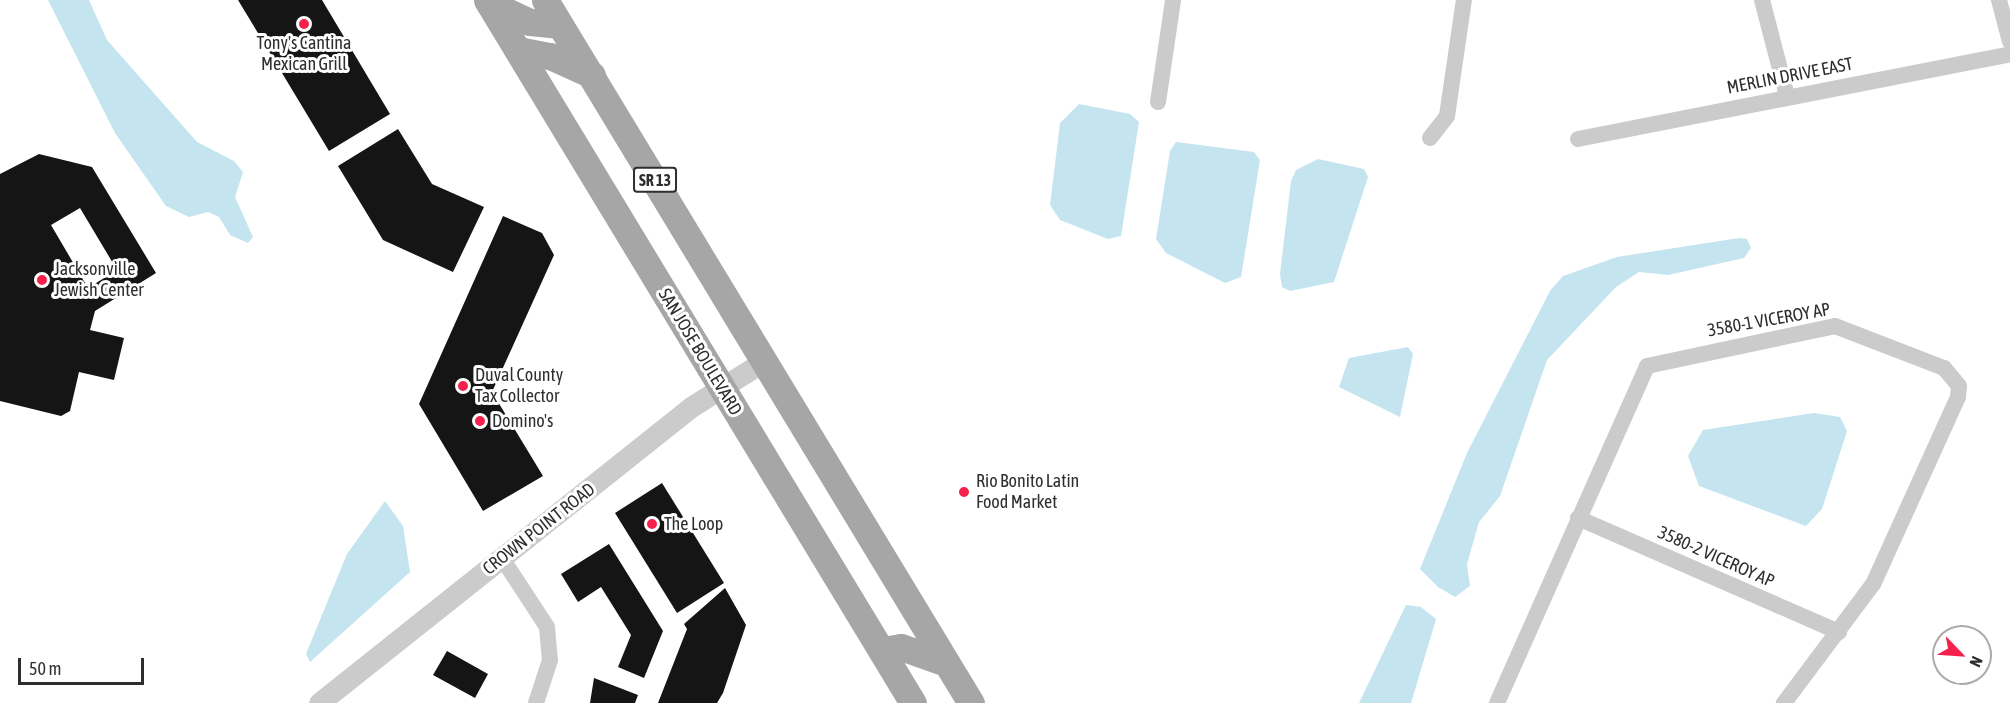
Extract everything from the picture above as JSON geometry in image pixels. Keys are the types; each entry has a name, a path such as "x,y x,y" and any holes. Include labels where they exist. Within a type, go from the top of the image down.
{"main road":[{"name":"SR 13","path":"545,0 971,703"},
{"path":"488,2 530,22 560,25"},
{"name":"SAN JOSE BOULEVARD","path":"488,2 913,703"},
{"path":"518,50 550,56 592,75"},
{"path":"882,650 901,647 946,663"}],"street":[{"path":"1158,102 1173,0"},
{"path":"1430,138 1447,116 1464,0"},
{"path":"1762,0 1787,96"},
{"path":"2000,0 2010,42"},
{"name":"MERLIN DRIVE EAST","path":"1578,139 1787,96 2010,54"},
{"name":"3580-1 VICEROY AP","path":"1497,703 1637,379 1660,360 1834,326 1944,368 1959,386 1958,397 1873,584 1784,703"},
{"name":"CROWN POINT ROAD","path":"319,703 722,388 764,361"},
{"name":"3580-2 VICEROY AP","path":"1578,518 1839,632"},
{"path":"502,558 547,627 550,660 536,703"}],"water":[{"path":"48,0 89,0 107,40 197,142 234,161 243,172 235,197 253,237 248,243 230,235 219,217 208,212 189,217 166,206 115,133"},
{"path":"1079,104 1130,114 1139,122 1121,236 1108,239 1060,220 1050,205 1060,123"},
{"path":"1176,142 1254,152 1260,160 1241,277 1225,283 1166,253 1156,239 1170,151"},
{"path":"1318,159 1364,169 1368,177 1334,282 1290,291 1282,287 1280,274 1291,181 1296,170"},
{"path":"1739,238 1747,239 1751,248 1744,258 1668,275 1639,272 1616,287 1547,360 1500,496 1479,522 1467,564 1470,586 1455,597 1438,587 1420,569 1467,453 1550,291 1563,276 1617,257"},
{"path":"1408,347 1413,354 1400,417 1339,387 1349,358"},
{"path":"1814,413 1840,417 1847,431 1822,509 1806,526 1699,486 1688,456 1703,430"},
{"path":"385,501 403,526 410,572 310,662 306,654 347,554"},
{"path":"1406,605 1421,607 1436,619 1411,703 1359,703"}],"building":[{"path":"238,0 322,0 390,114 329,151"},
{"path":"398,129 432,184 484,207 453,272 383,240 338,166"},
{"name":"Jacksonville Jewish Center","path":"39,154 92,167 156,273 95,311 90,330 124,338 114,380 79,372 70,411 61,416 0,401 0,174","holes":["80,208 117,270 88,288 51,225"]},
{"path":"503,216 542,233 554,255 492,392 543,476 483,511 419,404"},
{"path":"662,483 724,583 677,613 615,513"},
{"path":"609,544 663,631 644,678 618,667 631,635 601,587 578,602 561,574"},
{"path":"725,588 746,625 723,693 717,703 658,703 687,629 684,624"},
{"path":"447,651 488,674 475,698 433,675"},
{"path":"594,678 638,695 635,703 590,703"}],"place":[{"name":"Tony's Cantina Mexican Grill","path":"304,24"},
{"name":"Jacksonville Jewish Center","path":"42,280"},
{"name":"Duval County Tax Collector","path":"463,386"},
{"name":"Domino's","path":"480,421"},
{"name":"Rio Bonito Latin Food Market","path":"964,492"},
{"name":"The Loop","path":"652,524"}]}
